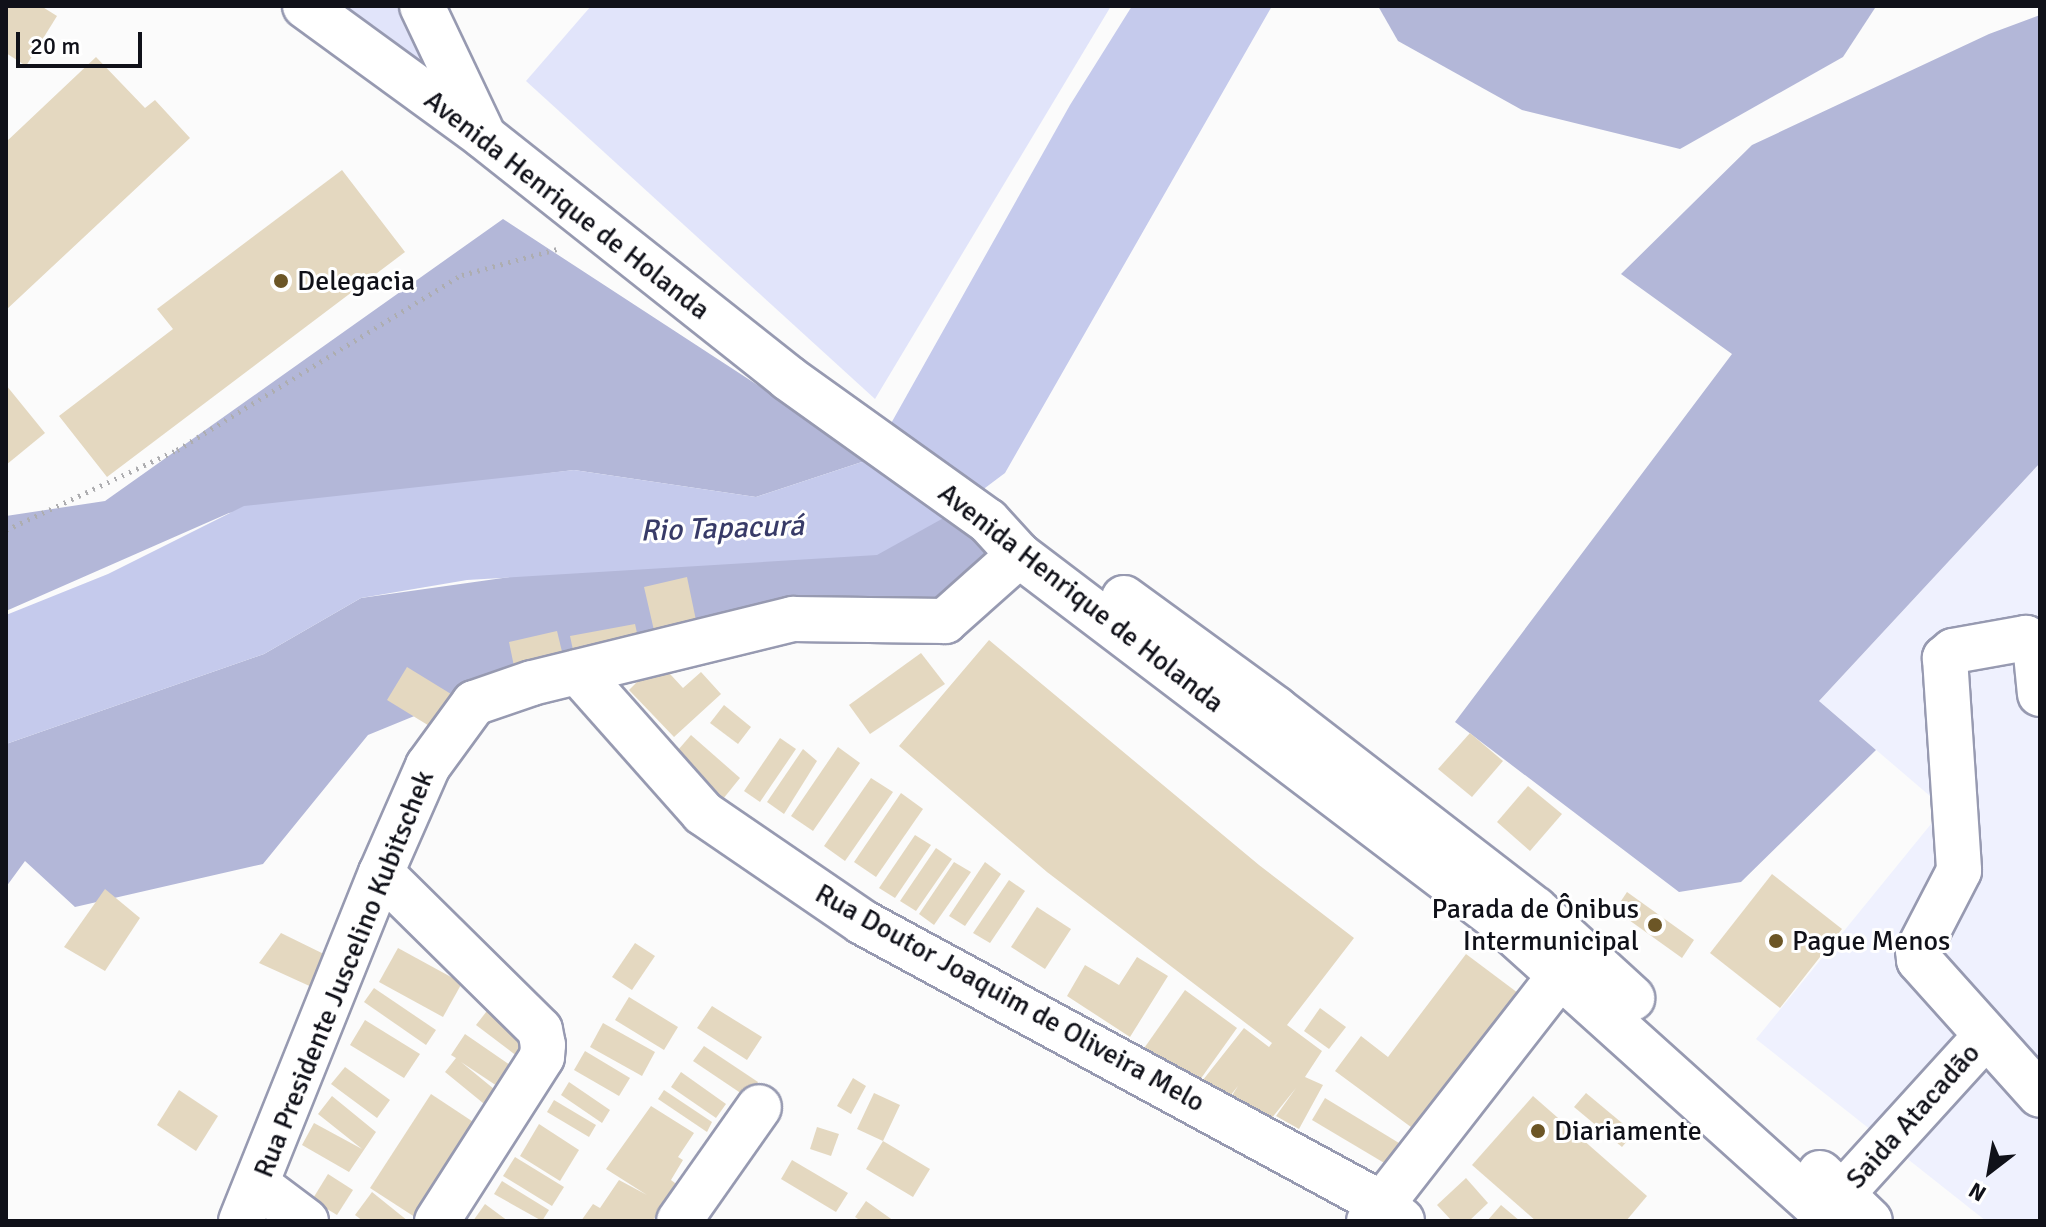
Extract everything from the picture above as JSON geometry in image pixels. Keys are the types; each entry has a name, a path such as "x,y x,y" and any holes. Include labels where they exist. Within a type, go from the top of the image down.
{"main road":[{"name":"Avenida Henrique de Holanda","path":"305,6 483,136 788,378 988,521 1019,555 1494,916 1851,1212"},
{"path":"422,6 483,136"},
{"path":"988,521 1037,534 1276,709 1535,909 1851,1212"},
{"name":"Rua Presidente Juscelino Kubitschek","path":"249,1203 381,873 428,766 474,703 578,672 793,619 945,621 1019,555"},
{"path":"2040,694 2035,644 2026,638 1953,651 1945,658 1959,871 1918,950 1919,960 2040,1095"},
{"name":"Rua Doutor Joaquim de Oliveira Melo","path":"578,672 703,813 862,922 1384,1215"},
{"path":"381,873 540,1030 543,1045 542,1057 437,1221"},
{"path":"1384,1215 1561,974"},
{"name":"Saida Atacadão","path":"1851,1212 1895,1156 1994,1045"},
{"path":"679,1221 759,1107"},
{"path":"249,1203 306,1221"}],"path":[{"path":"6,530 177,450 462,275 608,235"}],"shaded area":[{"path":"321,6 404,6 444,94"},
{"path":"591,6 1111,6 875,399 526,81"},
{"path":"1378,6 1875,8 1843,57 1680,149 1522,110 1398,41"},
{"path":"2040,15 2040,463 1819,701 1876,750 1741,882 1679,892 1455,722 1732,354 1621,274 1752,145 1989,34"},
{"path":"503,219 871,459 756,497 574,470 229,513 6,611 6,516 105,501"},
{"path":"2040,463 2040,1221 1986,1221 1756,1039 1944,808 1819,701"},
{"path":"949,515 1005,554 943,613 473,692 368,735 263,864 75,907 25,861 6,887 6,744 264,654 361,598"}],"water":[{"name":"Rio Tapacurá","path":"1132,6 1272,6 1005,473 949,515 877,555 467,580 361,598 264,654 6,744 6,615 108,574 244,506 574,470 756,497 871,459 1070,105"}],"building":[{"path":"6,6 41,6 57,16 26,66 6,53"},
{"path":"96,57 145,108 155,100 190,138 6,310 6,142"},
{"name":"Delegacia","path":"342,170 405,252 107,477 59,416 173,329 157,309"},
{"path":"6,385 45,433 6,465"},
{"path":"687,577 698,630 656,639 644,587"},
{"path":"635,624 641,651 576,664 570,636"},
{"path":"557,631 565,664 516,676 509,642"},
{"path":"989,640 1259,865 1354,938 1287,1025 1322,1051 1305,1077 1323,1085 1299,1129 1276,1116 1296,1088 1267,1124 1231,1097 1238,1086 1223,1105 1199,1085 1244,1028 1269,1047 1272,1043 1047,872 899,746"},
{"path":"921,653 945,684 870,734 849,705"},
{"path":"658,661 683,688 701,672 721,694 674,737 629,690"},
{"path":"407,667 451,694 431,727 387,700"},
{"path":"724,705 751,727 738,744 710,723"},
{"path":"1470,733 1503,761 1472,797 1438,769"},
{"path":"691,735 740,778 723,799 672,757"},
{"path":"780,738 796,749 760,802 744,791"},
{"path":"838,747 860,763 813,831 791,816"},
{"path":"803,749 817,761 784,814 767,802"},
{"path":"871,778 893,792 845,861 824,846"},
{"path":"1528,786 1562,814 1530,851 1497,822"},
{"path":"901,793 923,809 876,877 854,862"},
{"path":"915,835 931,845 895,898 879,888"},
{"path":"936,848 952,859 916,911 900,901"},
{"path":"954,862 971,872 934,925 919,914"},
{"path":"985,862 1001,874 965,926 949,916"},
{"name":"Pague Menos","path":"1772,874 1842,929 1780,1008 1710,953"},
{"path":"1009,880 1025,891 990,943 973,933"},
{"path":"105,889 140,918 105,971 64,947"},
{"name":"Parada de Ônibus Intermunicipal","path":"1627,892 1694,940 1682,958 1615,910"},
{"path":"1037,907 1071,929 1045,969 1011,947"},
{"path":"281,933 334,959 316,989 259,963"},
{"path":"635,943 655,956 632,990 612,977"},
{"path":"398,948 462,983 443,1017 379,982"},
{"path":"1466,954 1518,993 1415,1130 1335,1071 1361,1036 1388,1057"},
{"path":"1137,957 1168,976 1130,1037 1067,996 1085,965 1119,985"},
{"path":"374,988 436,1030 426,1045 364,1002"},
{"path":"1185,990 1237,1028 1192,1091 1140,1054"},
{"path":"629,997 678,1027 664,1050 615,1020"},
{"path":"712,1006 762,1037 747,1060 697,1028"},
{"path":"490,1007 536,1043 522,1060 476,1025"},
{"path":"1320,1008 1346,1027 1329,1049 1304,1031"},
{"path":"365,1020 420,1054 404,1078 350,1045"},
{"path":"603,1023 655,1052 642,1076 590,1047"},
{"path":"465,1034 523,1074 509,1094 461,1062 505,1098 494,1112 445,1072 456,1058 451,1055"},
{"path":"704,1046 758,1082 748,1098 693,1061"},
{"path":"585,1051 630,1078 619,1096 574,1070"},
{"path":"345,1067 390,1100 377,1118 331,1084"},
{"path":"681,1072 726,1104 716,1118 671,1087"},
{"path":"853,1078 866,1086 851,1114 837,1106"},
{"path":"569,1082 610,1110 602,1123 561,1095"},
{"path":"179,1090 218,1116 196,1151 157,1125"},
{"path":"664,1090 712,1122 707,1132 658,1099"},
{"path":"874,1093 900,1105 883,1141 857,1129"},
{"path":"1586,1093 1634,1133 1622,1147 1574,1107"},
{"path":"431,1094 487,1131 421,1221 370,1188"},
{"path":"332,1096 376,1132 349,1172 302,1145 314,1123 362,1149 318,1114"},
{"name":"Diariamente","path":"1533,1096 1647,1196 1626,1221 1536,1221 1472,1165"},
{"path":"1325,1098 1399,1143 1386,1164 1312,1120"},
{"path":"554,1100 596,1125 589,1137 547,1112"},
{"path":"651,1106 694,1133 678,1157 683,1160 671,1180 679,1186 652,1221 581,1221 593,1204 600,1208 619,1180 647,1195 606,1169"},
{"path":"539,1124 579,1150 560,1181 520,1156"},
{"path":"817,1127 839,1134 831,1156 810,1149"},
{"path":"883,1141 930,1169 913,1197 866,1169"},
{"path":"515,1157 564,1187 552,1206 503,1176"},
{"path":"792,1160 848,1193 836,1212 781,1179"},
{"path":"328,1174 353,1190 337,1215 312,1200"},
{"path":"1466,1178 1488,1203 1469,1221 1452,1221 1437,1205"},
{"path":"502,1181 549,1210 542,1221 494,1194"},
{"path":"372,1192 408,1221 363,1221 355,1215"},
{"path":"866,1201 894,1221 861,1221 855,1217"},
{"path":"485,1204 508,1221 473,1221"},
{"path":"1501,1205 1520,1221 1487,1221"}],"place":[{"name":"Delegacia","path":"281,281"},
{"name":"Parada de Ônibus Intermunicipal","path":"1655,925"},
{"name":"Pague Menos","path":"1776,941"},
{"name":"Diariamente","path":"1538,1131"}]}
